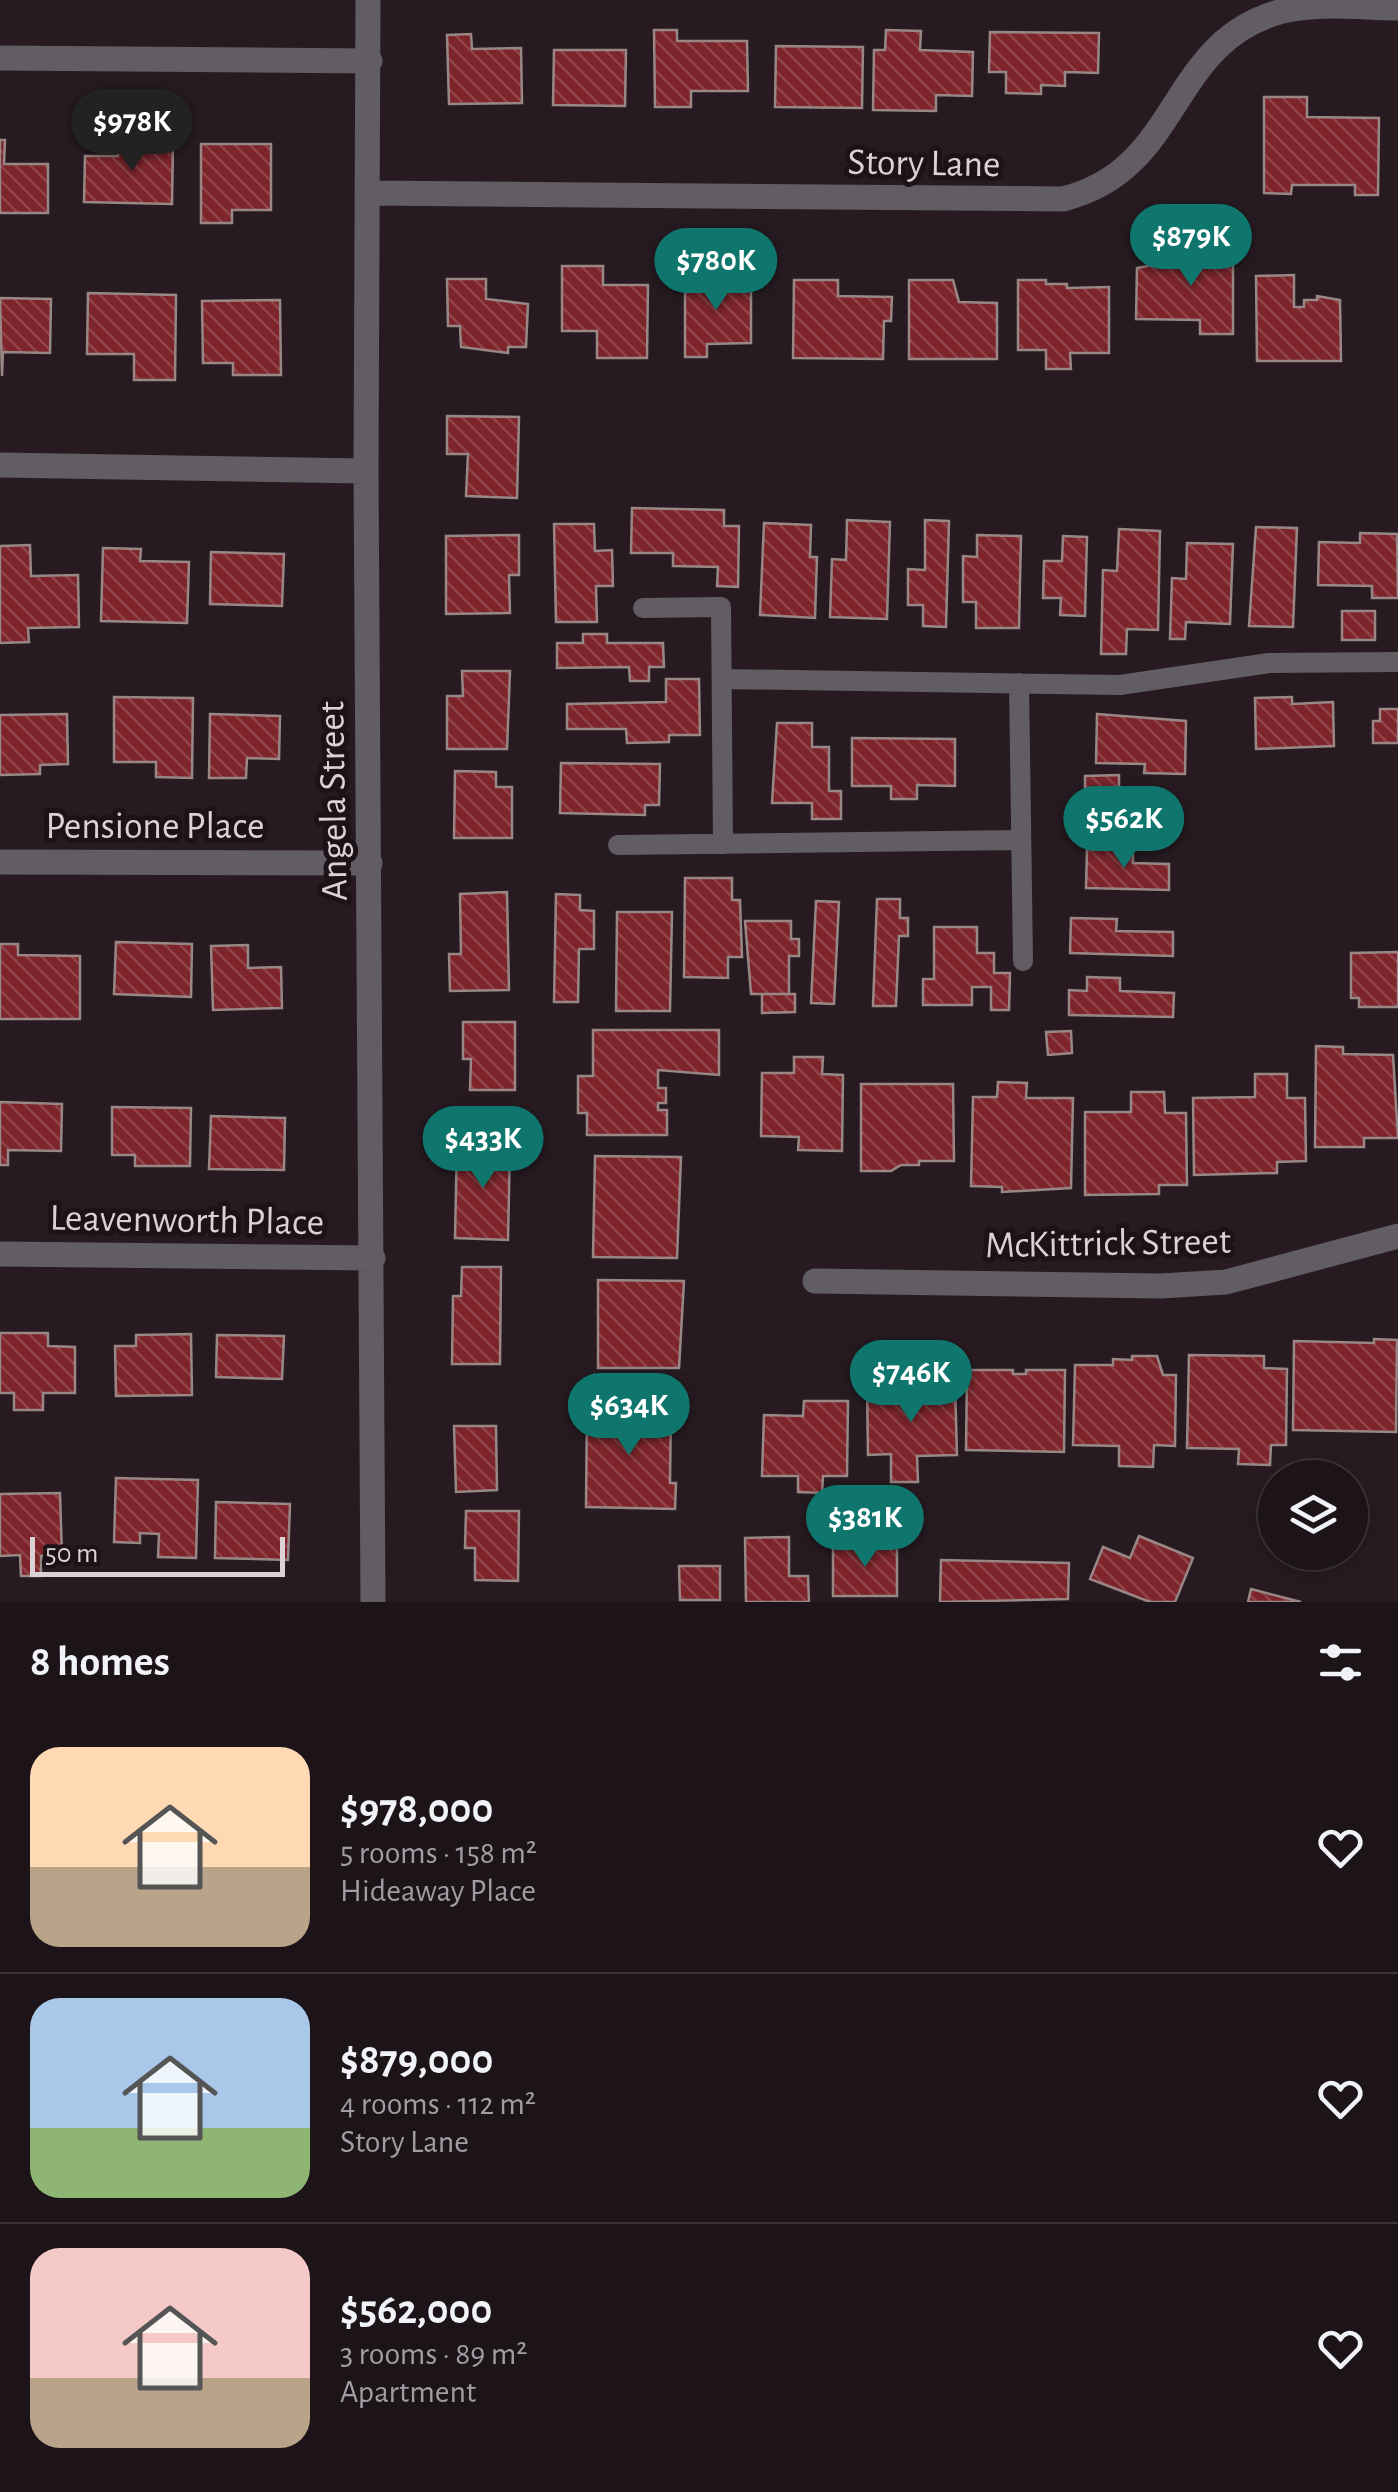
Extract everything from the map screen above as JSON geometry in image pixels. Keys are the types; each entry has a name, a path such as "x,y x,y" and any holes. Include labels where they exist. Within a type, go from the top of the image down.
{"street":[{"name":"Angela Street","path":"368,0 366,472 373,1602"},
{"name":"Story Lane","path":"368,193 1064,199 1106,185 1126,171 1163,128 1192,72 1239,30 1286,10 1398,8"},
{"path":"0,58 370,61"},
{"path":"0,466 366,472"},
{"name":"Pensione Place","path":"0,862 370,864"},
{"name":"McKittrick Street","path":"815,1281 1162,1286 1226,1282 1398,1236"},
{"name":"Leavenworth Place","path":"0,1254 372,1258"}],"lane":[{"path":"643,608 721,607 724,844"},
{"path":"722,678 1120,685 1269,662 1398,662"},
{"path":"1020,683 1023,961"},
{"path":"618,845 1022,840"}],"building":[{"path":"654,30 677,30 677,41 747,41 748,91 691,91 691,107 655,107"},
{"path":"886,30 921,31 920,50 973,52 972,96 936,95 936,111 873,110 874,50 885,50"},
{"path":"990,32 1099,33 1098,73 1065,72 1065,86 1041,85 1041,94 1006,93 1006,72 989,72"},
{"path":"471,34 472,49 521,48 522,103 449,104 447,35"},
{"path":"776,46 863,47 862,108 775,107"},
{"path":"554,50 626,50 625,106 553,105"},
{"path":"1264,97 1307,97 1307,117 1379,118 1378,195 1355,195 1355,185 1292,185 1291,194 1264,193"},
{"path":"0,140 5,140 4,164 48,164 48,213 0,213"},
{"path":"119,140 173,141 172,204 84,202 85,156 118,156"},
{"path":"201,144 271,144 271,210 232,210 232,223 201,223"},
{"path":"1190,240 1233,240 1233,334 1200,334 1200,320 1136,319 1137,268 1158,264 1190,268"},
{"path":"562,266 603,266 603,285 648,285 647,358 597,358 597,331 562,331"},
{"path":"685,274 751,279 751,343 707,344 707,357 685,357"},
{"path":"1294,275 1294,307 1304,307 1304,300 1317,300 1317,296 1340,300 1341,361 1257,361 1256,276"},
{"path":"447,279 486,279 486,299 528,304 526,347 508,347 508,353 461,347 460,326 448,326"},
{"path":"794,280 838,280 838,296 892,297 891,321 884,321 883,359 793,358"},
{"path":"909,280 953,280 959,302 997,303 997,359 909,359"},
{"path":"1018,280 1046,280 1046,284 1067,284 1067,288 1109,287 1109,353 1070,353 1071,369 1046,369 1046,350 1018,350"},
{"path":"88,293 176,295 175,380 134,380 134,354 87,354"},
{"path":"0,298 51,299 50,353 3,352 2,376"},
{"path":"280,300 281,375 233,375 233,363 203,363 202,301"},
{"path":"447,416 519,417 517,498 466,496 468,454 447,454"},
{"path":"632,508 724,510 724,526 739,526 738,587 717,586 718,567 673,566 673,553 631,553"},
{"path":"847,520 890,522 887,619 830,617 832,559 846,560"},
{"path":"925,520 949,521 946,627 923,626 923,605 908,605 908,569 925,570"},
{"path":"764,523 811,525 810,557 817,557 815,618 760,615"},
{"path":"554,524 594,524 595,551 612,550 613,586 596,586 597,622 556,622"},
{"path":"1256,527 1297,528 1293,627 1249,626"},
{"path":"1119,529 1160,531 1158,630 1127,629 1126,654 1101,654 1103,570 1117,571"},
{"path":"1360,533 1397,534 1398,598 1372,598 1372,586 1318,585 1319,542 1360,543"},
{"path":"519,535 519,575 509,575 510,613 446,614 446,536"},
{"path":"977,535 1021,536 1019,628 976,628 976,602 963,602 963,556 977,557"},
{"path":"1063,536 1087,537 1085,616 1060,615 1061,598 1043,598 1044,561 1062,561"},
{"path":"1187,543 1233,544 1230,624 1186,622 1185,639 1170,639 1172,578 1186,579"},
{"path":"30,545 31,576 78,575 79,627 28,628 29,642 0,643 0,546"},
{"path":"103,548 141,549 140,561 189,562 187,623 101,621"},
{"path":"211,552 284,554 282,606 210,604"},
{"path":"1342,611 1375,611 1375,640 1342,640"},
{"path":"583,634 607,634 607,643 663,643 664,667 649,667 649,681 630,681 629,667 557,668 557,643 583,643"},
{"path":"462,671 510,671 507,749 447,749 447,696 463,696"},
{"path":"666,679 699,679 700,735 669,735 669,742 627,743 626,729 567,729 567,704 666,702"},
{"path":"114,697 193,698 192,778 156,777 156,762 114,762"},
{"path":"1292,697 1292,704 1333,702 1334,746 1256,749 1255,698"},
{"path":"1380,709 1398,709 1398,743 1373,743 1373,721 1380,721"},
{"path":"67,714 68,764 40,765 40,774 0,775 0,715"},
{"path":"210,714 280,716 279,759 247,758 246,778 209,778"},
{"path":"1097,714 1186,721 1185,774 1144,773 1145,764 1096,763"},
{"path":"777,723 812,723 812,747 829,747 829,791 841,791 841,819 812,819 812,803 772,803"},
{"path":"852,738 955,739 955,786 917,785 917,799 891,799 891,786 852,786"},
{"path":"561,763 660,764 659,805 645,805 645,815 560,813"},
{"path":"455,771 496,772 496,787 512,787 512,838 454,838"},
{"path":"1119,775 1119,791 1163,790 1163,833 1085,834 1085,776"},
{"path":"1087,849 1133,849 1133,863 1169,864 1169,890 1086,888"},
{"path":"685,878 732,878 732,900 740,900 742,957 728,957 728,978 684,977"},
{"path":"507,892 509,990 450,991 449,954 461,954 460,894"},
{"path":"556,894 580,895 580,910 594,911 594,949 579,949 578,1002 554,1002"},
{"path":"877,899 900,899 900,918 908,918 908,936 899,936 896,1006 873,1006"},
{"path":"816,901 839,902 834,1004 811,1003"},
{"path":"617,912 672,912 670,1011 616,1011"},
{"path":"1071,918 1117,919 1116,931 1173,932 1173,956 1070,953"},
{"path":"745,921 791,921 791,939 799,939 799,956 789,956 789,994 751,994"},
{"path":"934,927 977,927 977,953 994,953 994,973 1010,973 1009,1010 991,1010 991,987 972,987 972,1005 923,1005 923,979 934,979"},
{"path":"116,942 192,944 191,997 114,994"},
{"path":"0,944 18,944 18,955 80,956 80,1019 0,1019"},
{"path":"248,945 248,968 281,967 282,1008 213,1010 211,946"},
{"path":"1398,952 1398,1007 1359,1007 1359,998 1351,998 1351,953"},
{"path":"1087,977 1120,978 1120,991 1174,993 1173,1017 1069,1015 1069,990 1087,991"},
{"path":"762,994 795,994 795,1012 762,1013"},
{"path":"463,1022 515,1022 515,1090 470,1090 471,1059 463,1059"},
{"path":"593,1030 719,1030 719,1075 658,1070 658,1088 666,1088 666,1103 658,1103 658,1110 667,1110 667,1135 587,1135 587,1113 578,1113 578,1076 593,1076"},
{"path":"1071,1031 1072,1053 1048,1055 1046,1032"},
{"path":"1316,1046 1343,1047 1343,1054 1393,1055 1398,1138 1364,1138 1364,1147 1315,1147"},
{"path":"794,1057 823,1057 822,1074 843,1075 842,1151 798,1150 799,1137 761,1136 762,1073 794,1073"},
{"path":"1255,1074 1287,1074 1287,1098 1305,1098 1306,1161 1277,1162 1277,1173 1194,1175 1193,1098 1255,1097"},
{"path":"998,1082 1027,1083 1026,1098 1073,1098 1071,1188 1002,1192 1002,1187 971,1186 973,1097 997,1097"},
{"path":"861,1084 953,1084 954,1161 919,1161 919,1165 901,1165 891,1171 861,1171"},
{"path":"1131,1092 1164,1092 1165,1113 1186,1113 1187,1185 1159,1185 1159,1194 1085,1195 1085,1112 1131,1112"},
{"path":"0,1102 62,1104 61,1151 8,1150 8,1165 0,1165"},
{"path":"112,1107 191,1108 190,1166 135,1166 135,1155 112,1155"},
{"path":"211,1116 285,1118 284,1170 209,1169"},
{"path":"457,1142 510,1143 508,1240 455,1238"},
{"path":"595,1156 681,1157 677,1258 593,1257"},
{"path":"462,1267 501,1267 500,1364 452,1364 453,1296 461,1296"},
{"path":"598,1280 684,1281 679,1368 598,1368"},
{"path":"0,1333 48,1333 48,1346 75,1347 75,1393 43,1393 43,1410 14,1410 14,1393 0,1393"},
{"path":"191,1334 192,1395 116,1396 115,1346 136,1346 136,1335"},
{"path":"217,1335 284,1336 282,1379 216,1377"},
{"path":"1374,1339 1397,1340 1396,1432 1293,1430 1294,1341 1374,1343"},
{"path":"1189,1355 1264,1356 1264,1368 1287,1369 1286,1445 1271,1445 1270,1460 1258,1460 1258,1465 1238,1464 1239,1449 1187,1448"},
{"path":"1132,1356 1157,1356 1163,1375 1176,1375 1175,1446 1154,1445 1153,1467 1119,1466 1119,1446 1073,1445 1075,1365 1113,1365 1113,1359 1132,1360"},
{"path":"967,1370 1013,1370 1013,1374 1026,1374 1026,1370 1065,1370 1064,1452 966,1450"},
{"path":"955,1383 957,1455 917,1456 918,1482 891,1482 891,1454 868,1455 867,1385"},
{"path":"804,1401 848,1401 847,1476 823,1476 822,1493 798,1492 798,1476 762,1476 764,1415 803,1416"},
{"path":"587,1406 671,1407 670,1483 676,1483 675,1509 586,1507"},
{"path":"454,1426 496,1426 497,1490 456,1492"},
{"path":"116,1478 198,1480 196,1558 158,1557 159,1534 140,1533 140,1543 114,1542"},
{"path":"60,1493 62,1556 41,1556 41,1576 21,1576 20,1555 0,1556 0,1494"},
{"path":"216,1502 290,1504 288,1560 215,1558"},
{"path":"466,1511 519,1511 518,1581 475,1580 475,1548 465,1548"},
{"path":"1139,1536 1193,1558 1175,1602 1150,1602 1090,1579 1103,1547 1130,1558"},
{"path":"789,1537 789,1576 808,1576 809,1602 746,1602 745,1538"},
{"path":"833,1543 897,1543 897,1596 833,1596"},
{"path":"941,1560 1069,1563 1068,1599 940,1602"},
{"path":"679,1566 720,1566 720,1600 680,1600"},
{"path":"1251,1589 1301,1602 1248,1602"}]}
